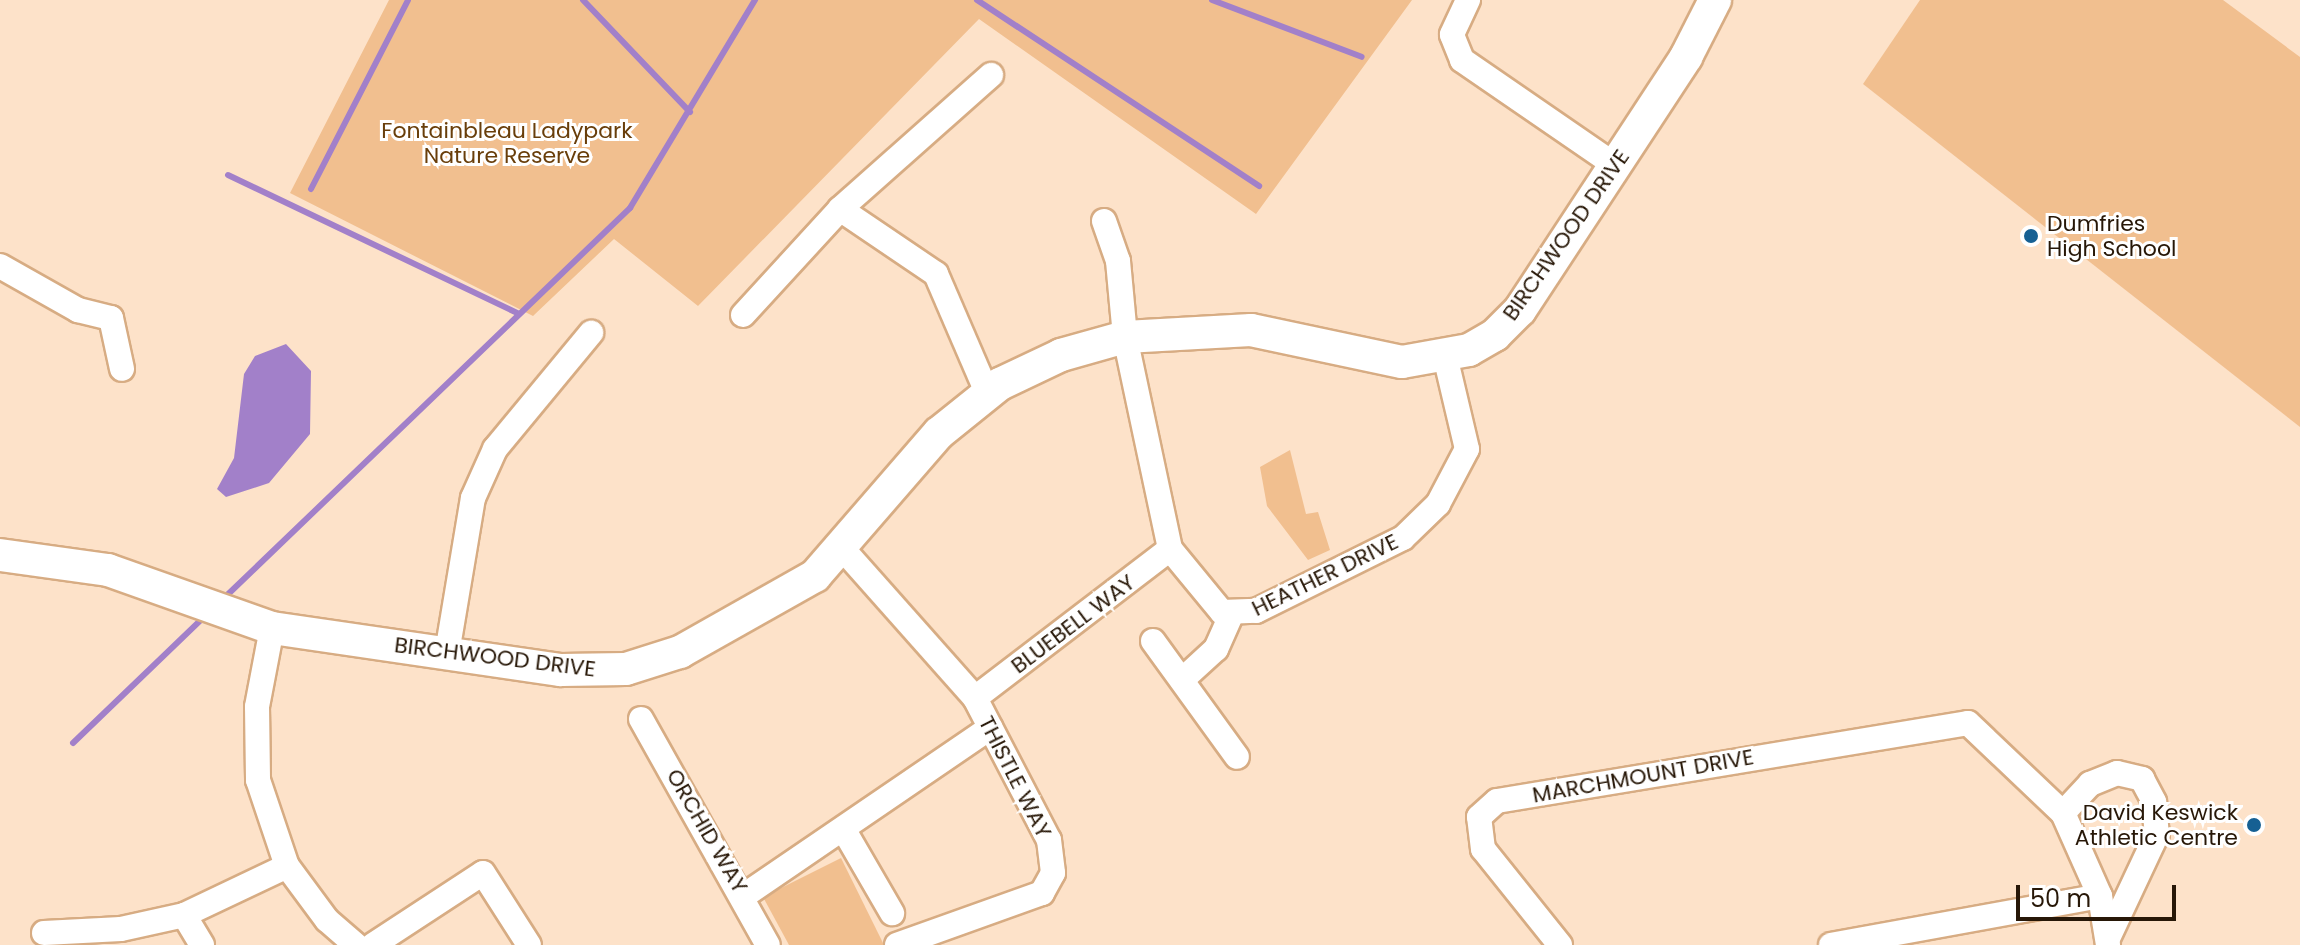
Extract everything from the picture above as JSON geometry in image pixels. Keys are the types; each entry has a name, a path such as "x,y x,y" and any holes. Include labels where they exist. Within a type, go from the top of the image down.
{"street":[{"path":"1468,0 1452,35 1462,60 1615,165"},
{"name":"BIRCHWOOD DRIVE","path":"0,555 108,570 272,628 561,670 626,669 750,618 815,576 939,433 988,395 1061,355 1125,337 1251,330 1361,356 1445,356 1495,335 1520,310 1615,165 1715,0"},
{"path":"743,315 840,209 991,75"},
{"path":"840,209 936,274 988,395"},
{"name":"HEATHER DRIVE","path":"1104,221 1118,261 1125,337 1170,549 1211,605 1231,615 1256,611 1403,538 1438,504 1467,449 1445,356"},
{"path":"0,266 78,310 111,318 122,369"},
{"path":"447,653 473,498 495,449 591,333"},
{"name":"THISTLE WAY","path":"841,547 975,698 1049,840 1053,873 1042,893 897,945"},
{"name":"BLUEBELL WAY","path":"975,698 1170,549"},
{"name":"HEATHER DRIVE","path":"1182,680 1216,649 1231,615"},
{"path":"272,628 257,707 258,780 287,866 356,945"},
{"path":"1153,641 1237,757"},
{"name":"ORCHID WAY","path":"641,719 745,895 768,945"},
{"name":"MARCHMOUNT DRIVE","path":"1560,945 1483,849 1479,817 1497,801 1968,723 2063,813"},
{"path":"745,895 845,832 990,728"},
{"path":"2117,773 2142,779 2154,802 2157,834 2108,941 2100,896 2063,813 2090,784 2117,773"},
{"path":"845,832 892,913"},
{"path":"44,933 121,929 184,915 287,866"},
{"path":"373,945 483,873 529,945"},
{"path":"1831,945 2100,896"},
{"path":"184,915 202,945"}],"green space":[{"name":"Fontainbleau Ladypark Nature Reserve","path":"389,0 1412,0 1256,214 979,19 698,306 614,239 533,316 290,193"},
{"path":"1920,0 2223,0 2300,57 2300,427 1863,84"},
{"path":"1290,450 1306,514 1318,512 1330,550 1308,560 1267,506 1260,467"},
{"path":"841,858 884,945 789,945 763,897"}],"shaded area":[{"path":"286,344 311,371 310,434 269,483 226,497 217,489 234,458 244,374 255,356"}],"waterway":[{"path":"311,189 408,0"},
{"path":"583,0 690,112"},
{"path":"222,600 630,208 755,0"},
{"path":"977,0 1259,186"},
{"path":"1212,0 1362,57"},
{"path":"228,175 519,314"},
{"path":"73,743 205,616"}],"place":[{"name":"Dumfries High School","path":"2031,236"},
{"name":"David Keswick Athletic Centre","path":"2254,825"}]}
